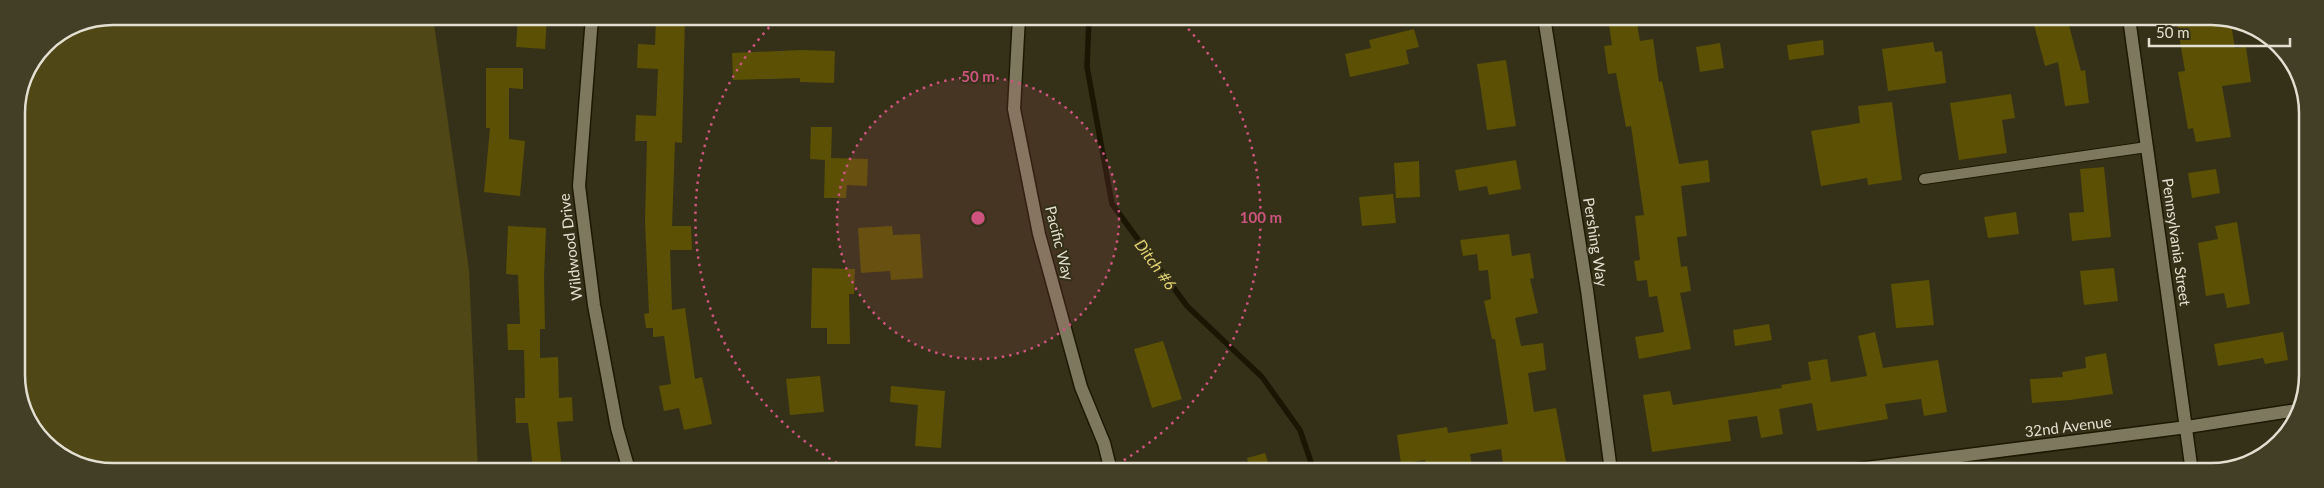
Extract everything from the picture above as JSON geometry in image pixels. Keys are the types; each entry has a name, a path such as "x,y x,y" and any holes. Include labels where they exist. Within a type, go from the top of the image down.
{"street":[{"name":"Wildwood Drive","path":"591,25 579,186 594,305 617,428 627,463"},
{"name":"Pacific Way","path":"1019,25 1014,109 1039,234 1081,387 1104,442 1109,463"},
{"name":"Pershing Way","path":"1545,25 1587,290 1610,463"},
{"name":"Pennsylvania Street","path":"2130,25 2191,463"},
{"name":"32nd Avenue","path":"1906,463 2187,427 2291,411"}],"lane":[{"path":"1924,179 2147,147"}],"shaded area":[{"path":"434,25 469,270 478,463 113,463 96,461 74,454 59,445 43,429 30,404 25,375 25,107 28,90 34,74 43,59 55,47 69,37 84,30 101,26"}],"building":[{"path":"517,25 546,25 545,49 516,47"},
{"path":"656,25 685,25 682,143 675,142 672,226 691,226 692,250 670,250 672,310 685,308 695,379 702,377 712,424 684,430 679,408 664,411 659,386 671,384 664,336 653,337 653,328 646,328 644,314 649,313 645,221 647,141 635,141 636,115 656,116 658,69 637,68 638,44 655,45"},
{"path":"1609,25 1637,25 1640,41 1653,39 1659,82 1662,81 1679,164 1708,160 1710,182 1681,186 1687,236 1677,237 1681,267 1687,266 1691,291 1680,293 1691,349 1639,359 1635,337 1664,332 1657,296 1649,297 1647,280 1637,281 1634,261 1640,260 1635,216 1644,215 1631,126 1626,127 1616,73 1608,74 1604,46 1612,45"},
{"path":"2034,25 2069,25 2081,71 2085,70 2089,103 2065,106 2058,62 2045,66"},
{"path":"2177,25 2211,25 2232,28 2235,48 2246,47 2251,82 2222,86 2231,137 2196,142 2193,128 2188,129 2178,72 2185,71"},
{"path":"1414,29 1419,47 1406,50 1409,64 1350,77 1345,54 1371,48 1369,40"},
{"path":"1823,40 1824,55 1789,60 1787,45"},
{"path":"1933,42 1935,52 1942,51 1946,83 1888,91 1882,49"},
{"path":"1720,43 1724,68 1700,72 1696,47"},
{"path":"801,50 835,51 834,83 800,82 800,78 733,80 732,53"},
{"path":"1506,60 1516,126 1487,130 1477,64"},
{"path":"486,68 523,68 523,89 509,88 509,139 525,141 520,196 484,192 490,128 486,128"},
{"path":"2011,94 2015,118 2002,120 2007,153 1959,160 1950,103"},
{"path":"1892,102 1902,180 1868,185 1867,178 1821,186 1811,131 1860,123 1858,106"},
{"path":"811,127 832,127 831,158 868,159 867,186 847,185 846,198 824,198 825,160 810,159"},
{"path":"1516,160 1521,189 1489,195 1487,186 1459,191 1455,170"},
{"path":"1419,161 1420,197 1396,198 1394,163"},
{"path":"2104,167 2111,237 2072,241 2069,213 2084,212 2080,169"},
{"path":"2216,169 2220,193 2192,198 2188,173"},
{"path":"1393,194 1396,223 1362,226 1359,197"},
{"path":"2016,212 2019,234 1988,238 1984,217"},
{"path":"2237,222 2250,304 2227,308 2224,293 2206,296 2198,243 2218,239 2215,226"},
{"path":"508,226 546,228 544,277 545,329 540,329 540,358 558,357 559,398 572,397 573,421 557,422 561,463 532,463 528,423 516,423 515,398 525,398 524,350 508,350 507,324 520,324 518,275 506,274"},
{"path":"892,226 893,235 920,234 923,278 891,280 890,271 861,273 858,228"},
{"path":"1509,234 1512,256 1530,253 1534,278 1530,279 1538,313 1515,318 1521,346 1543,343 1546,370 1528,373 1534,412 1556,408 1566,462 1503,463 1501,449 1470,454 1472,463 1426,463 1425,460 1401,463 1397,435 1447,427 1448,433 1508,424 1495,339 1492,339 1484,301 1491,299 1488,270 1479,271 1477,254 1463,256 1460,240"},
{"path":"812,268 855,269 854,294 849,294 850,344 827,344 827,328 811,328"},
{"path":"2114,268 2118,301 2084,305 2080,271"},
{"path":"1929,280 1934,325 1896,328 1891,284"},
{"path":"1769,324 1772,340 1735,346 1733,330"},
{"path":"1875,332 1883,368 1938,360 1947,412 1924,416 1921,399 1885,404 1888,419 1817,431 1812,403 1779,409 1783,434 1761,438 1757,416 1728,420 1731,441 1652,452 1643,395 1670,391 1673,405 1782,388 1781,385 1811,380 1808,362 1827,359 1831,382 1867,376 1858,336"},
{"path":"2283,332 2288,360 2265,364 2263,358 2218,366 2214,344"},
{"path":"1163,341 1182,399 1152,408 1134,349"},
{"path":"2106,353 2113,394 2032,403 2030,379 2063,377 2062,372 2086,368 2085,357"},
{"path":"820,376 824,412 790,415 786,379"},
{"path":"891,386 945,391 941,448 915,446 918,405 890,402"},
{"path":"1265,453 1268,463 1248,463 1247,458"}],"waterway":[{"name":"Ditch #6","path":"1089,25 1087,67 1112,204 1187,306 1262,377 1300,430 1311,463"}]}
